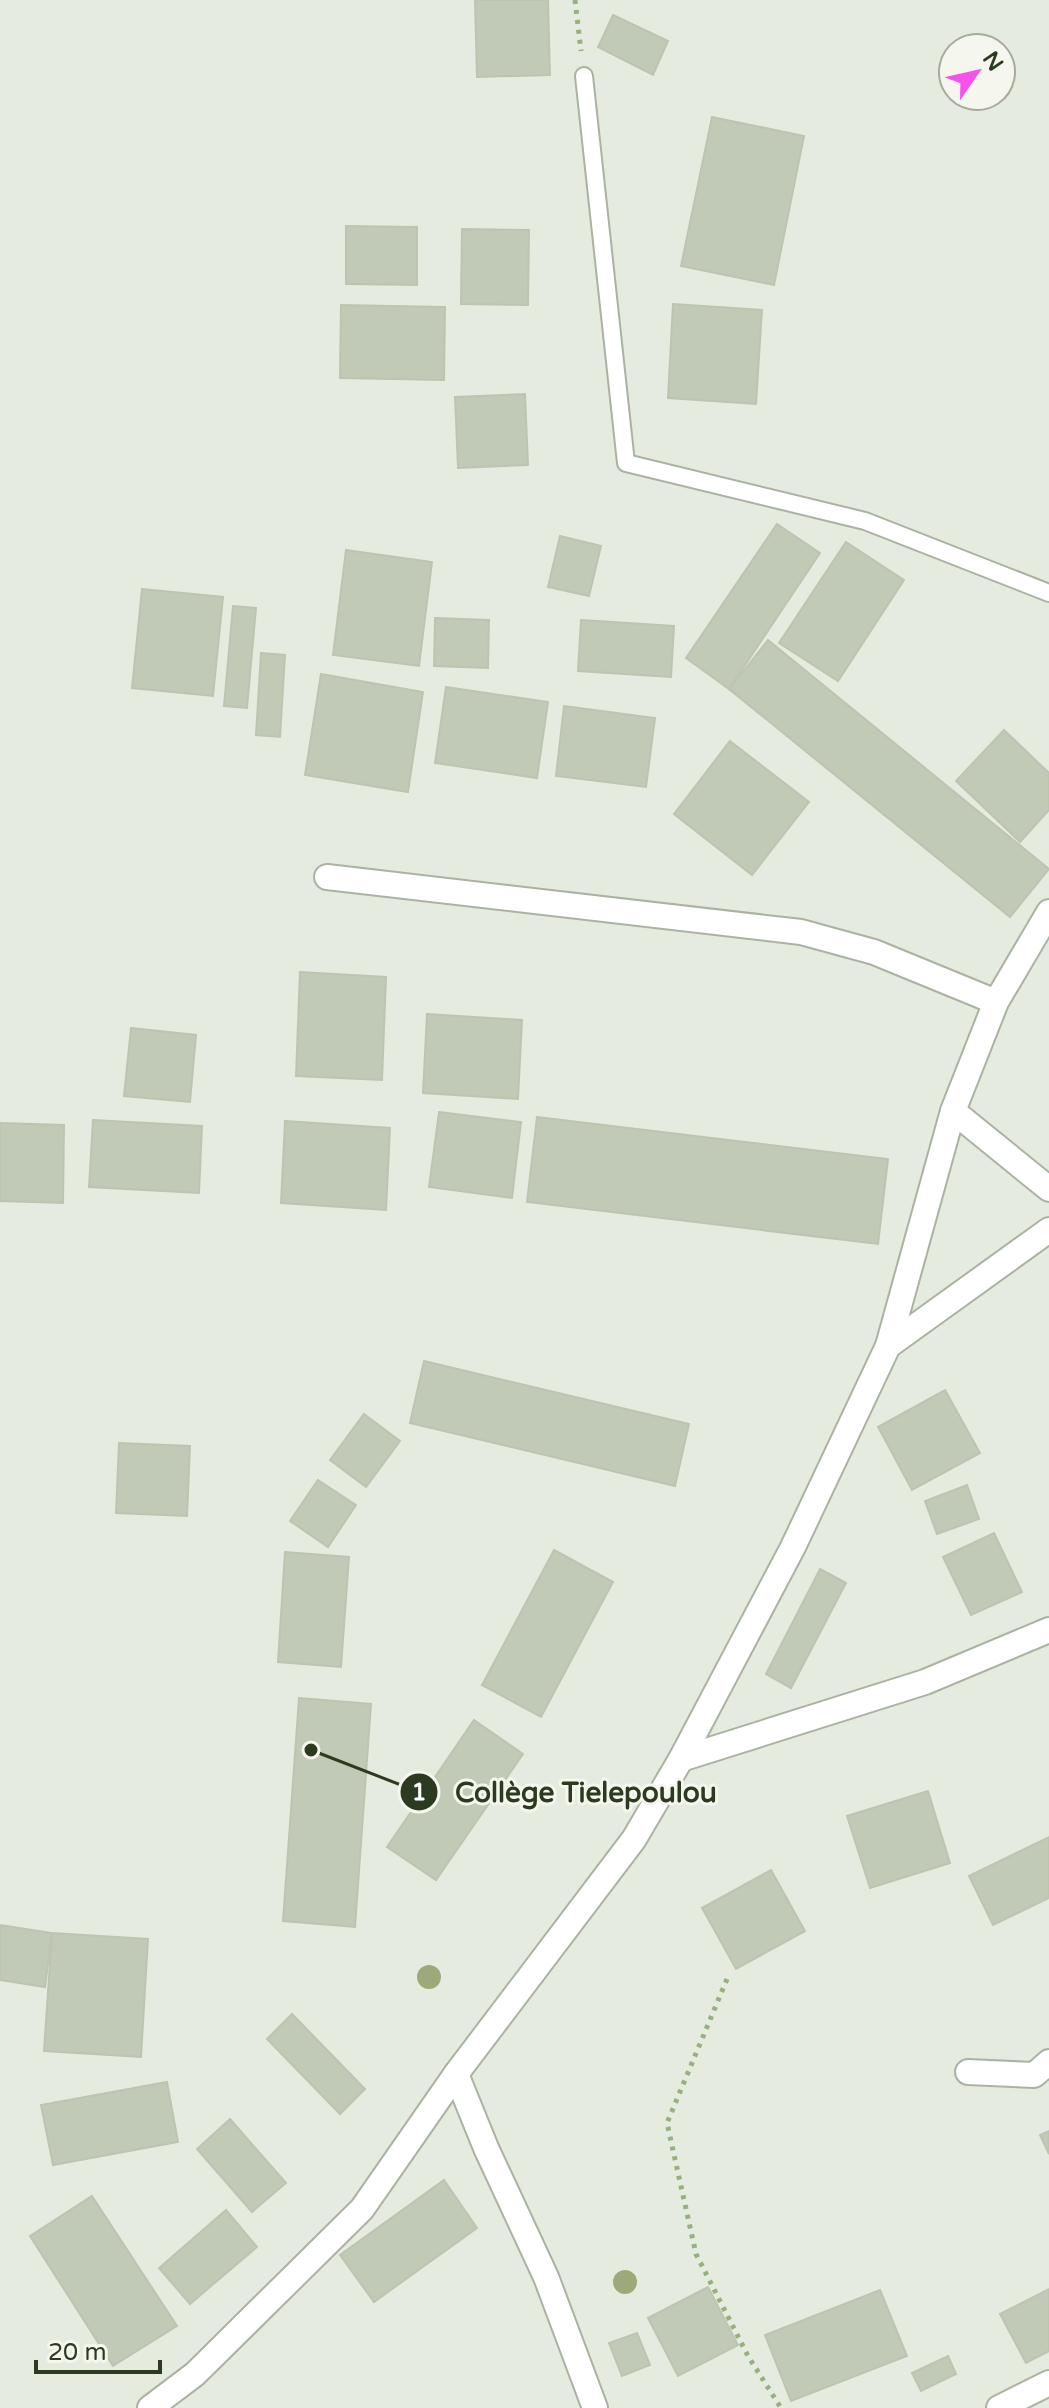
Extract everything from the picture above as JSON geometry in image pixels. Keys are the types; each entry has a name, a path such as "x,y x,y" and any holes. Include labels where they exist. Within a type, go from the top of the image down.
{"street":[{"path":"327,877 801,932 874,952 996,1002"},
{"path":"150,2408 195,2374 362,2209 456,2074 634,1839 681,1759 793,1547 888,1346 953,1111 996,1002 1049,912"},
{"path":"953,1111 1049,1189"},
{"path":"888,1346 1049,1230"},
{"path":"681,1759 925,1682 1049,1630"},
{"path":"968,2072 1034,2075 1049,2062"},
{"path":"456,2074 486,2148 546,2277 595,2408"},
{"path":"999,2408 1049,2383"}],"lane":[{"path":"584,76 626,463 865,521 1049,593"}],"path":[{"path":"575,0 584,76"},
{"path":"727,1979 667,2123 696,2254 748,2356 781,2408"}],"building":[{"path":"475,0 548,0 550,75 477,77"},
{"path":"613,15 668,41 653,75 598,47"},
{"path":"712,117 804,136 774,285 681,266"},
{"path":"346,226 417,227 417,285 346,284"},
{"path":"462,229 529,230 528,305 461,304"},
{"path":"673,304 762,310 756,404 668,398"},
{"path":"341,305 445,307 444,380 340,378"},
{"path":"525,394 528,465 458,468 455,397"},
{"path":"777,524 820,553 729,689 686,658"},
{"path":"560,536 601,546 589,596 548,587"},
{"path":"846,542 904,580 838,681 779,643"},
{"path":"346,550 432,562 419,666 333,655"},
{"path":"142,589 223,597 213,696 132,688"},
{"path":"233,606 256,608 247,708 224,706"},
{"path":"435,618 489,620 488,668 434,666"},
{"path":"581,620 674,626 671,677 578,671"},
{"path":"768,640 1049,869 1010,917 729,689"},
{"path":"261,653 285,655 280,737 256,735"},
{"path":"321,674 423,692 408,792 305,775"},
{"path":"446,687 548,702 537,778 435,763"},
{"path":"564,706 655,718 646,787 556,776"},
{"path":"1004,730 1049,773 1049,810 1020,842 956,781"},
{"path":"730,741 809,802 752,875 674,814"},
{"path":"300,972 386,977 382,1080 296,1076"},
{"path":"427,1014 522,1020 518,1099 423,1093"},
{"path":"131,1028 196,1035 190,1102 124,1096"},
{"path":"439,1112 521,1122 512,1198 429,1187"},
{"path":"537,1117 888,1159 878,1244 527,1202"},
{"path":"93,1120 202,1126 199,1193 89,1187"},
{"path":"285,1121 390,1128 386,1210 281,1203"},
{"path":"0,1123 64,1125 63,1203 0,1201"},
{"path":"424,1361 689,1424 675,1486 410,1423"},
{"path":"945,1390 980,1453 912,1490 878,1427"},
{"path":"364,1414 400,1441 366,1487 330,1460"},
{"path":"119,1443 190,1446 187,1516 116,1513"},
{"path":"318,1480 356,1505 328,1547 290,1521"},
{"path":"967,1485 979,1519 937,1534 925,1501"},
{"path":"994,1533 1022,1592 971,1615 943,1557"},
{"path":"554,1550 613,1582 541,1717 482,1685"},
{"path":"285,1552 349,1557 341,1667 278,1662"},
{"path":"820,1569 846,1583 791,1688 766,1674"},
{"path":"299,1698 371,1704 355,1927 283,1921"},
{"path":"474,1720 523,1754 436,1880 387,1847"},
{"path":"928,1791 950,1863 870,1888 847,1816"},
{"path":"1049,1837 1049,1898 993,1925 969,1876"},
{"path":"771,1870 805,1931 736,1969 702,1908"},
{"path":"0,1925 52,1933 45,1987 0,1980"},
{"path":"52,1933 148,1939 141,2057 44,2051"},
{"path":"292,2014 365,2089 340,2114 267,2039"},
{"path":"167,2082 178,2142 53,2165 41,2105"},
{"path":"230,2119 286,2183 252,2212 197,2149"},
{"path":"1049,2131 1049,2154 1040,2135"},
{"path":"444,2180 477,2228 374,2302 340,2255"},
{"path":"92,2196 177,2326 113,2366 30,2236"},
{"path":"226,2210 257,2247 190,2304 159,2268"},
{"path":"708,2287 738,2345 678,2376 648,2318"},
{"path":"1049,2289 1049,2351 1026,2363 1000,2314"},
{"path":"880,2290 907,2356 791,2401 765,2335"},
{"path":"637,2333 650,2365 622,2376 609,2343"},
{"path":"948,2356 956,2374 921,2391 912,2373"}],"place":[{"name":"Collège Tielepoulou","path":"311,1750"}]}
